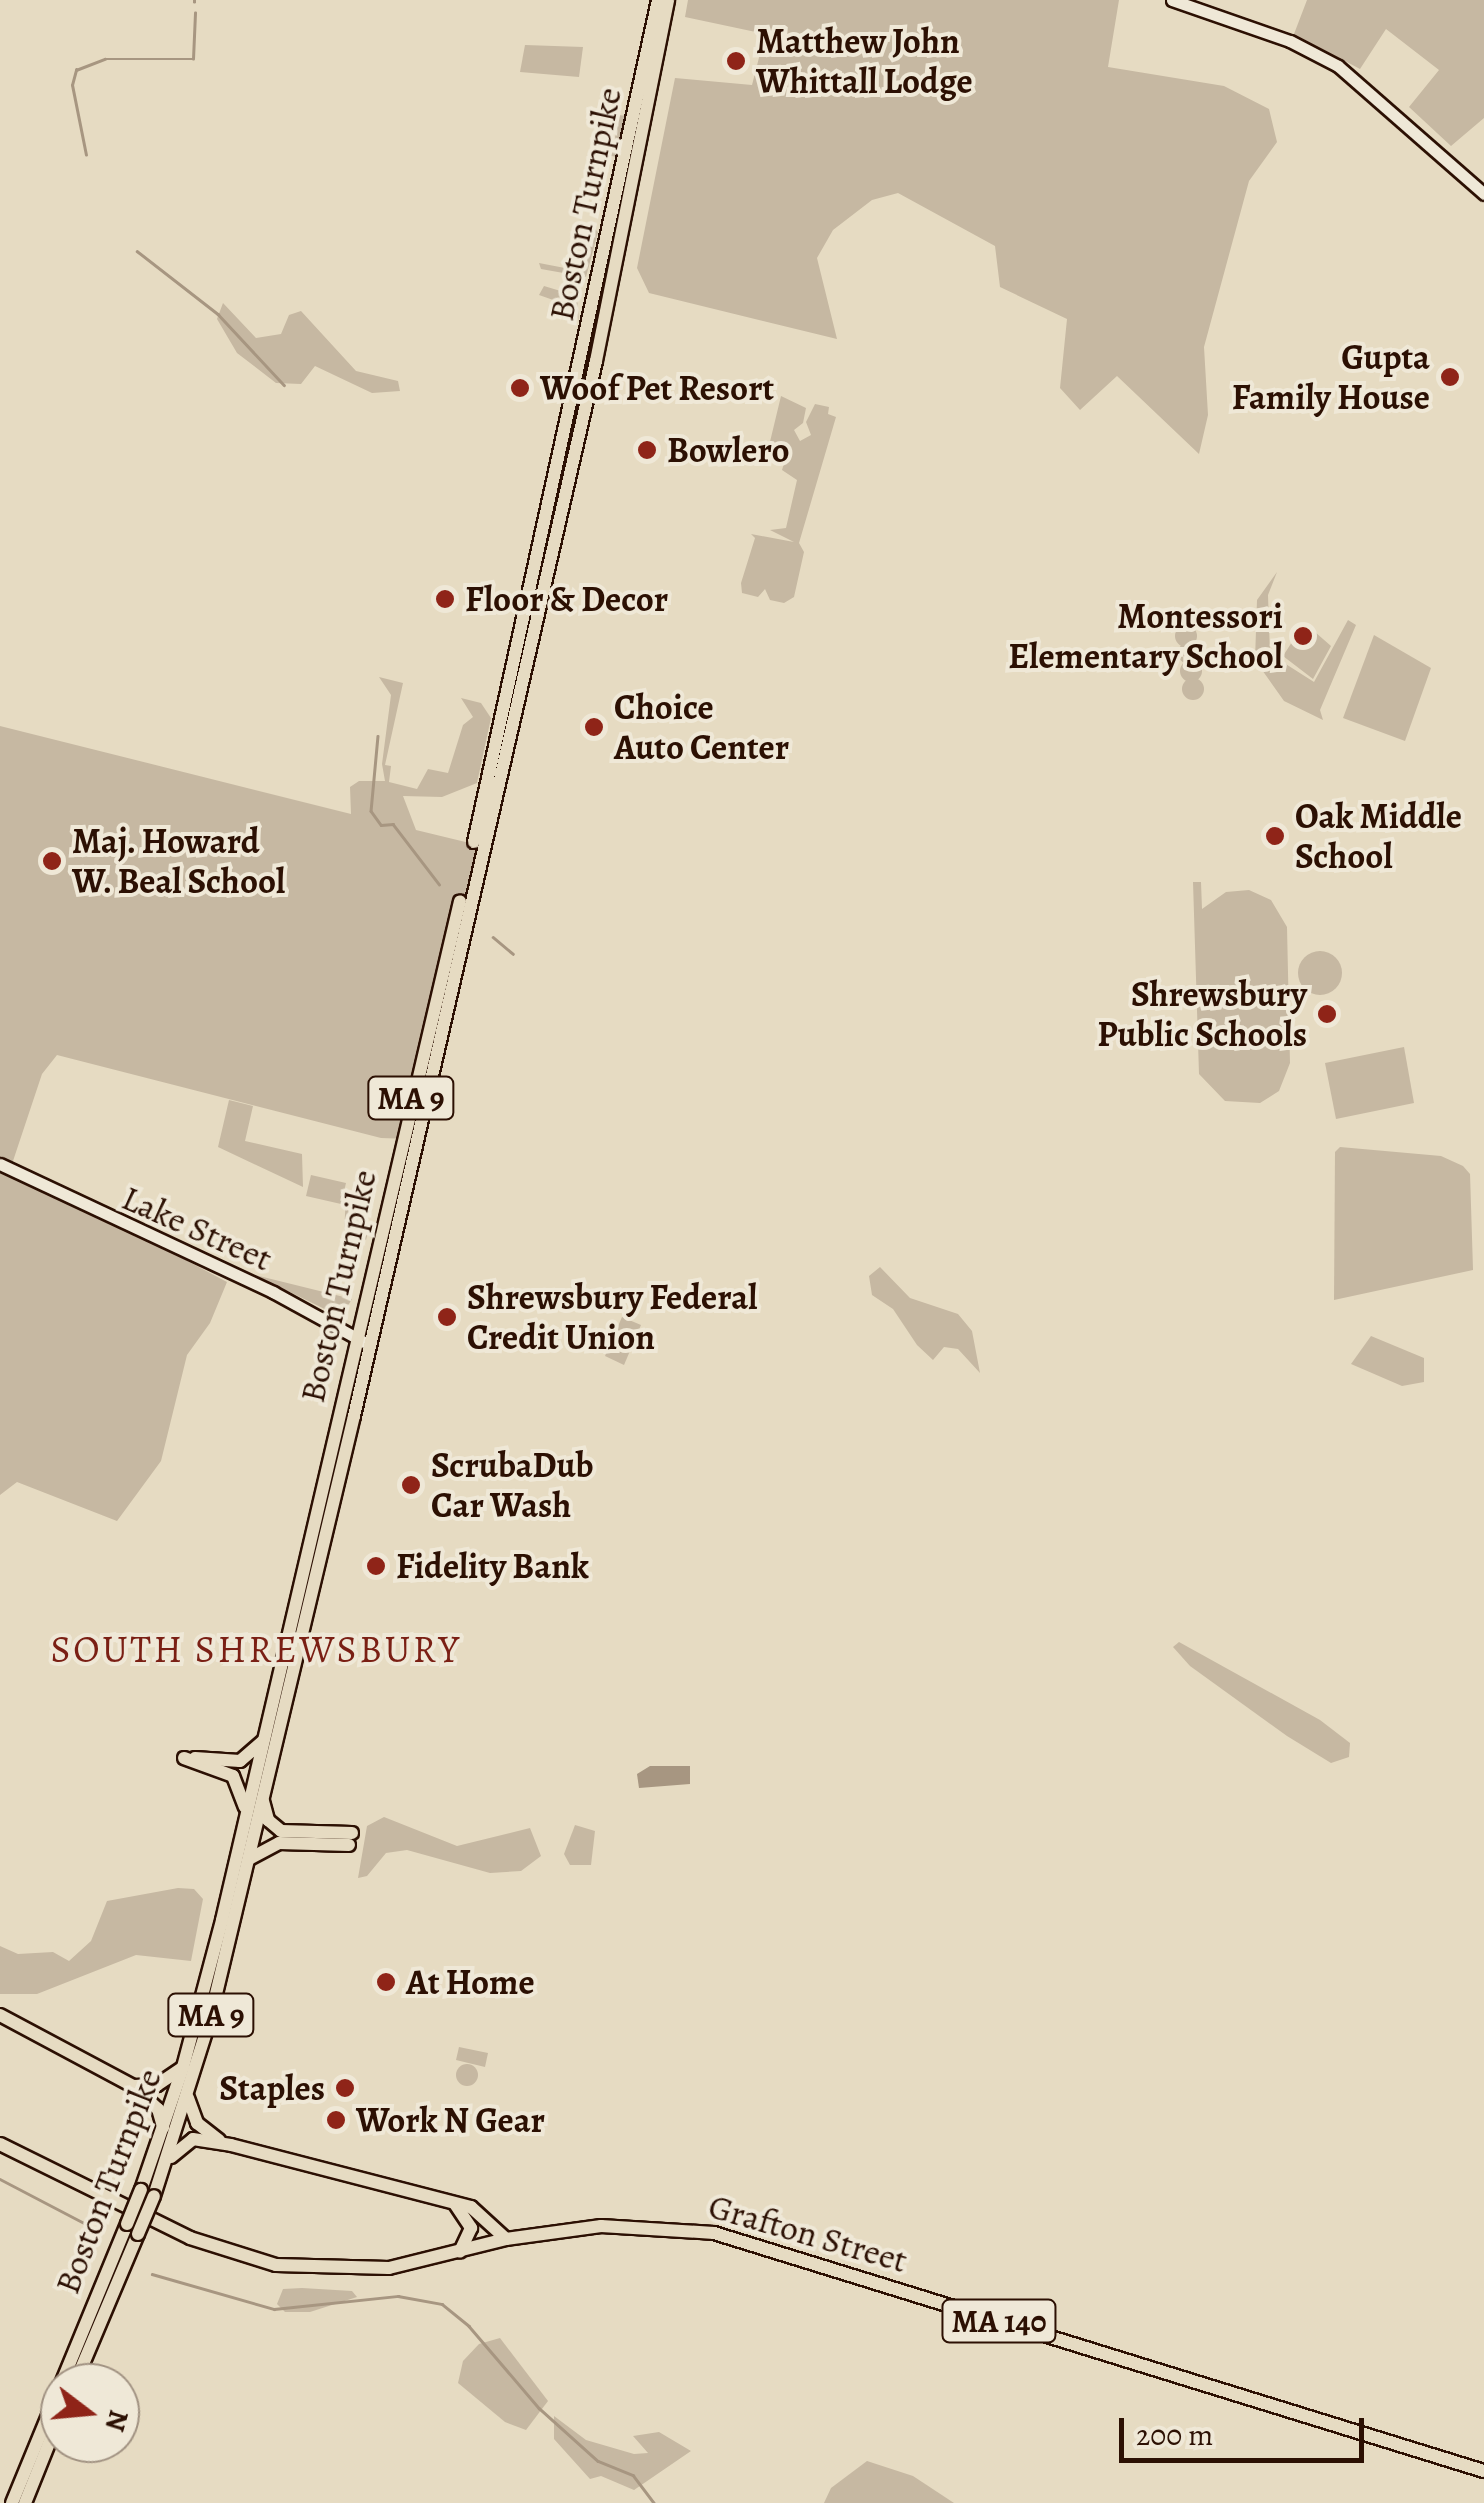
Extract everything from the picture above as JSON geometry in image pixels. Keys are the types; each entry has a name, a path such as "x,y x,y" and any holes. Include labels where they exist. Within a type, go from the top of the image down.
{"main road":[{"name":"Boston Turnpike","path":"83,2363 138,2234 267,1736 356,1337 553,498 658,0"},
{"name":"Boston Turnpike","path":"12,2503 127,2224 166,2163 188,2094 248,1861 370,1347 594,368 668,0"},
{"path":"1172,0 1290,41 1338,66 1484,194"},
{"name":"Lake Street","path":"0,1164 370,1347"},
{"path":"246,1817 238,1780 184,1758 240,1760 267,1736"},
{"path":"248,1861 277,1844 350,1839 281,1831 267,1818 262,1798"},
{"path":"0,2015 133,2086 160,2112 162,2132"},
{"path":"133,2086 157,2085 183,2068"},
{"path":"188,2094 196,2124 231,2145"},
{"path":"166,2163 193,2139 231,2145 454,2203 484,2215 506,2239"},
{"name":"MA 140","path":"0,2144 190,2238 262,2262 364,2270 506,2239"},
{"path":"454,2203 470,2222 460,2252"},
{"name":"Grafton Street","path":"506,2239 602,2226 714,2234 1484,2471"},
{"path":"24,2503 41,2463"}],"shaded area":[{"path":"688,0 1119,0 1108,67 1224,86 1269,109 1277,142 1249,181 1204,347 1208,415 1199,454 1117,376 1080,410 1060,388 1067,319 1000,287 995,246 898,193 872,200 833,230 817,258 837,339 649,293 637,268 675,78 752,85 765,34 685,17"},
{"path":"1307,0 1484,0 1484,118 1451,146 1409,107 1439,70 1386,29 1360,69 1294,34"},
{"path":"525,45 583,47 579,77 520,72"},
{"path":"618,115 628,116 618,157 597,154 600,139 613,143 613,153"},
{"path":"592,226 598,232 586,277 541,269 539,263 570,269 584,261"},
{"path":"544,286 577,296 579,323 576,308 539,295"},
{"path":"223,303 256,338 281,334 289,315 301,311 356,371 398,381 400,391 372,393 315,366 301,384 276,383 237,353 217,319"},
{"path":"781,396 806,408 803,423 794,430 800,441 811,435 806,422 815,404 829,407 828,414 836,417 799,543 804,552 794,597 784,603 770,600 765,589 758,597 742,593 741,583 755,538 751,534 794,542 770,530 786,528 797,480 782,470 785,460 768,450"},
{"path":"1277,572 1268,595 1270,654 1314,682 1348,620 1356,625 1320,710 1323,720 1284,701 1255,660 1257,600"},
{"path":"1186,625 1194,628 1194,644 1186,647 1178,644 1175,636 1178,628"},
{"path":"1315,632 1331,646 1313,679 1283,656 1292,642 1313,642"},
{"path":"1374,635 1431,668 1405,741 1343,718"},
{"path":"1189,642 1197,645 1197,661 1189,664 1181,661 1178,653 1181,645"},
{"path":"1191,660 1199,663 1199,679 1191,682 1183,679 1180,671 1183,663"},
{"path":"379,677 403,683 385,765 391,766 389,782 417,789 428,769 448,773 463,725 473,717 461,698 481,703 491,718 477,783 442,797 403,796 416,830 482,846 410,1139 381,1138 57,1055 42,1074 11,1167 227,1282 210,1323 187,1355 161,1461 117,1521 17,1482 0,1495 0,726 351,814 350,787 359,781 385,781 382,764 391,695"},
{"path":"1193,678 1201,681 1201,697 1193,700 1185,697 1182,689 1185,681"},
{"path":"1193,882 1201,882 1202,909 1226,892 1249,890 1271,900 1287,927 1290,1063 1279,1091 1260,1103 1225,1101 1199,1074"},
{"path":"1320,951 1335,958 1342,973 1335,988 1320,995 1305,988 1298,973 1305,958"},
{"path":"1404,1047 1414,1103 1336,1119 1325,1063"},
{"path":"229,1100 253,1106 245,1141 302,1154 303,1187 218,1147"},
{"path":"1340,1147 1441,1156 1463,1166 1470,1174 1473,1270 1334,1300 1335,1152"},
{"path":"311,1175 346,1183 341,1204 306,1196"},
{"path":"346,1198 370,1224 366,1240 344,1231"},
{"path":"880,1267 910,1298 958,1314 972,1331 980,1373 958,1349 944,1347 933,1360 917,1345 893,1309 872,1295 869,1276"},
{"path":"255,1275 352,1299 341,1317"},
{"path":"622,1317 641,1325 624,1365 605,1356"},
{"path":"1371,1336 1424,1358 1424,1382 1402,1386 1351,1364"},
{"path":"1179,1642 1320,1720 1350,1743 1349,1757 1331,1763 1287,1736 1190,1666 1173,1647"},
{"path":"650,1766 690,1766 690,1784 639,1788 637,1774"},
{"path":"384,1817 457,1846 530,1828 541,1856 521,1871 490,1873 407,1850 386,1853 367,1876 358,1878 367,1826"},
{"path":"575,1825 595,1831 591,1865 570,1865 564,1854"},
{"path":"178,1888 194,1889 203,1899 191,1961 136,1955 37,1994 0,1994 0,1946 18,1954 53,1952 69,1961 91,1941 107,1901"},
{"path":"459,2047 488,2053 485,2067 456,2060"},
{"path":"467,2064 475,2067 475,2083 467,2086 459,2083 456,2075 459,2067"},
{"path":"283,2289 352,2291 357,2297 310,2312 285,2312 277,2304"},
{"path":"500,2338 548,2401 526,2430 505,2422 458,2383 463,2361 479,2344"},
{"path":"554,2416 586,2440 634,2454 648,2453 633,2436 659,2432 691,2451 634,2490 601,2476 590,2479 554,2439"},
{"path":"867,2461 913,2476 954,2503 824,2503 831,2488"}],"waterway":[{"path":"86,155 72,85 76,70 105,59 193,59 195,13"},
{"path":"137,251 218,314 284,385"},
{"path":"378,736 371,811 381,825 393,824 439,884"},
{"path":"493,937 513,954"},
{"path":"0,2179 84,2223"},
{"path":"152,2274 274,2309 398,2296 442,2304 469,2326 539,2408 598,2461 633,2475 654,2503"}],"place":[{"name":"Matthew John Whittall Lodge","path":"736,61"},
{"name":"Gupta Family House","path":"1450,377"},
{"name":"Woof Pet Resort","path":"520,388"},
{"name":"Bowlero","path":"647,450"},
{"name":"Floor & Decor","path":"445,599"},
{"name":"Montessori Elementary School","path":"1303,636"},
{"name":"Choice Auto Center","path":"594,727"},
{"name":"Oak Middle School","path":"1275,836"},
{"name":"Maj. Howard W. Beal School","path":"52,861"},
{"name":"Shrewsbury Public Schools","path":"1327,1014"},
{"name":"Shrewsbury Federal Credit Union","path":"447,1317"},
{"name":"ScrubaDub Car Wash","path":"411,1485"},
{"name":"Fidelity Bank","path":"376,1566"},
{"name":"At Home","path":"386,1982"},
{"name":"Staples","path":"345,2088"},
{"name":"Work N Gear","path":"336,2120"}],"district":[{"name":"SOUTH SHREWSBURY","path":"256,1650"}]}
